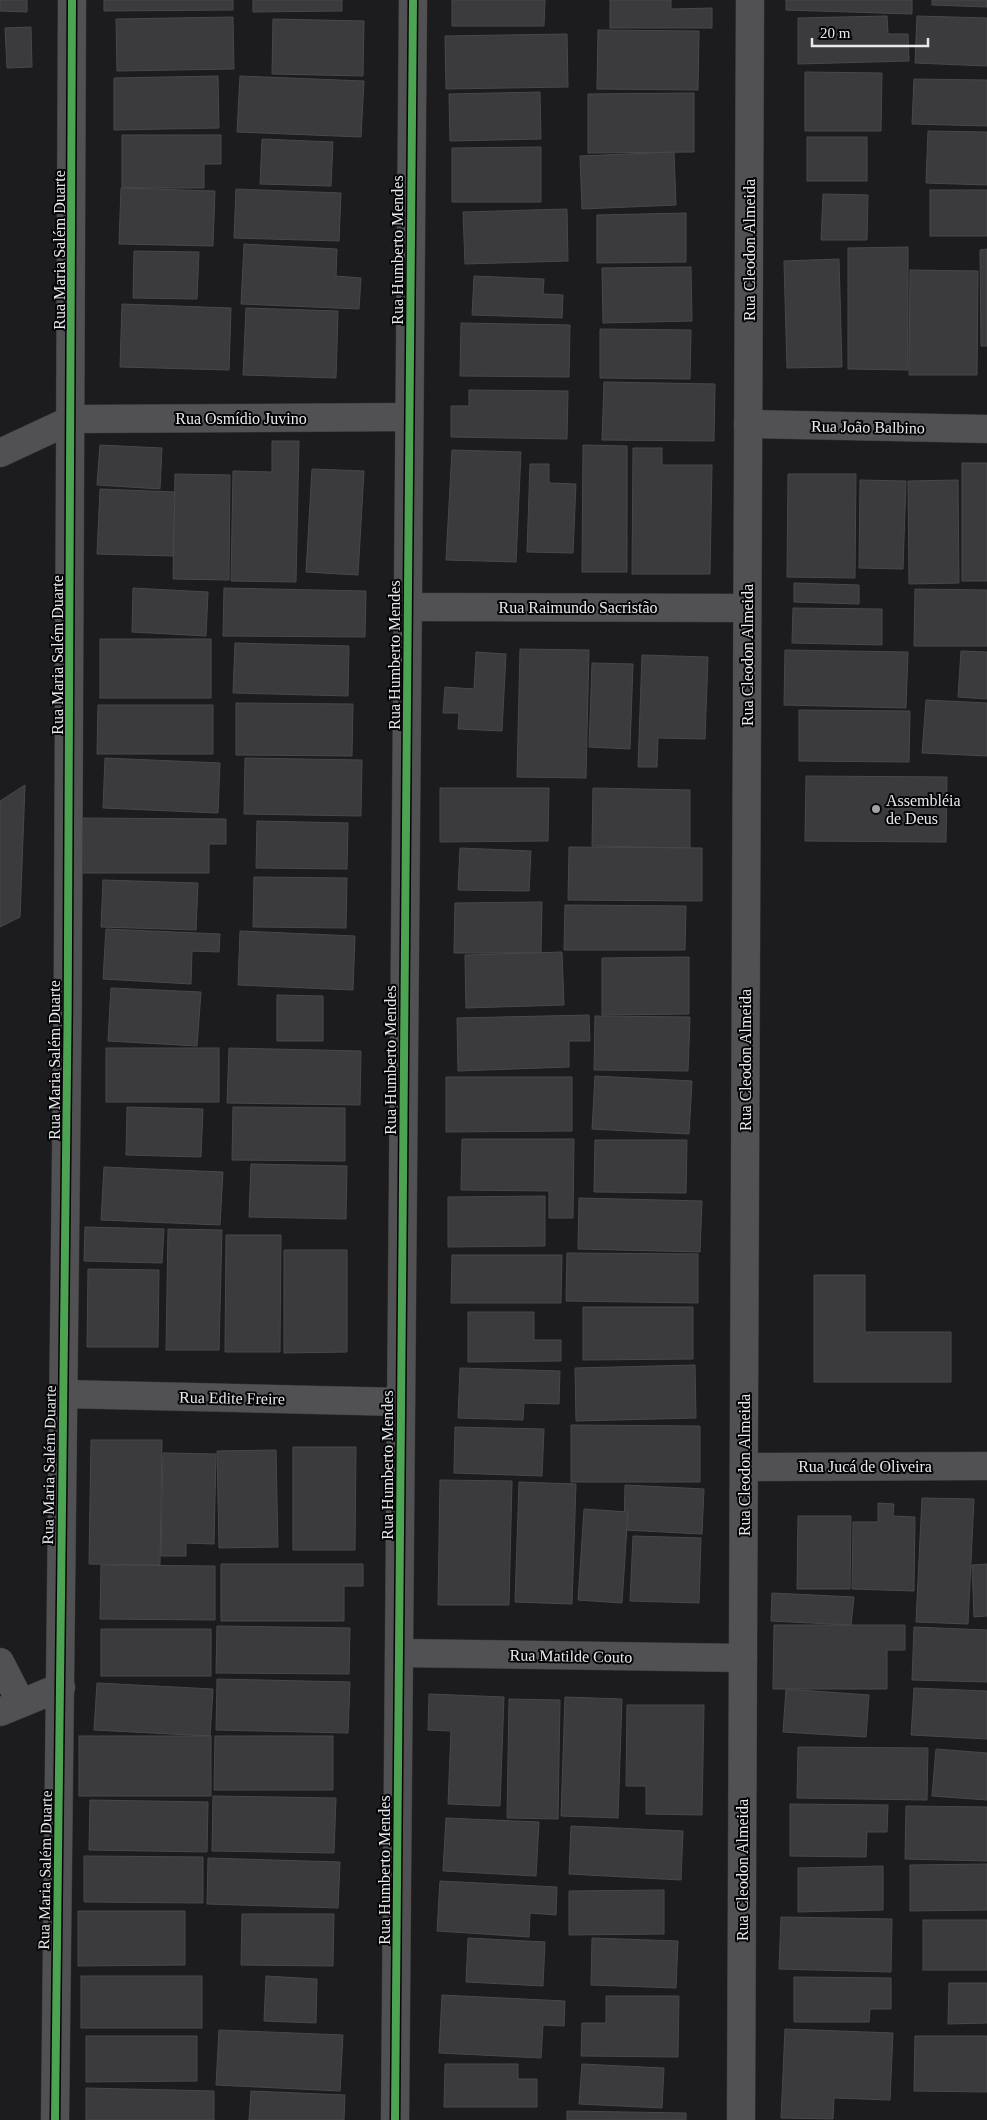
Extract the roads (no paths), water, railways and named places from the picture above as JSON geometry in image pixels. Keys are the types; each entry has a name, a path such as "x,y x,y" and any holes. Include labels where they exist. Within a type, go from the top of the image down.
{"street":[{"name":"Rua Maria Salém Duarte","path":"55,2120 73,419 72,0"},
{"name":"Rua Humberto Mendes","path":"395,2120 413,0"},
{"name":"Rua Cleodon Almeida","path":"741,2120 750,0"},
{"name":"Rua Osmídio Juvino","path":"73,419 409,417"},
{"path":"0,453 73,419"},
{"name":"Rua João Balbino","path":"748,424 987,430"},
{"name":"Rua Raimundo Sacristão","path":"408,607 747,608"},
{"name":"Rua Edite Freire","path":"64,1394 401,1402"},
{"name":"Rua Jucá de Oliveira","path":"744,1467 987,1466"},
{"name":"Rua Matilde Couto","path":"399,1654 743,1658"},
{"path":"0,1662 11,1708 61,1687"}],"place":[{"name":"Assembléia de Deus","path":"876,809"}]}
